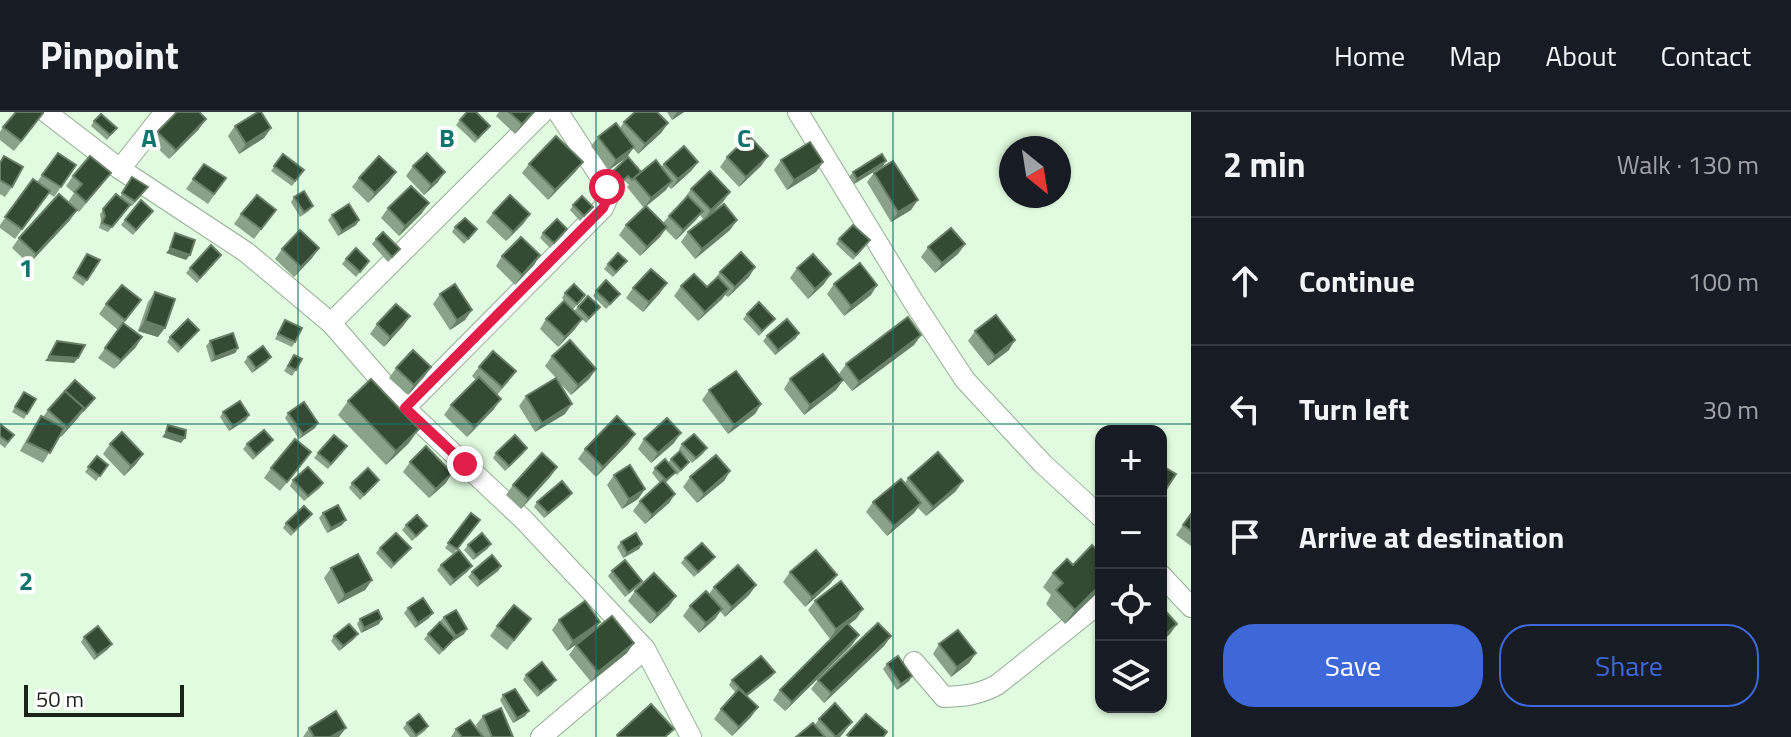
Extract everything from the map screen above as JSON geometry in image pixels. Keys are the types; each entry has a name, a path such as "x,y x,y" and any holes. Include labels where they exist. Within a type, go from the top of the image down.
{"street":[{"path":"46,112 120,169 246,252 331,323 405,408 524,520 645,649 691,737"},
{"path":"120,169 165,112"},
{"path":"331,323 543,112"},
{"path":"405,408 603,208 609,195 607,187 558,112"},
{"path":"798,112 965,380 1043,464 1095,512"},
{"path":"1167,581 1191,607"},
{"path":"914,662 944,697 982,693 997,685 1095,607"},
{"path":"541,737 645,649"}],"building":[{"path":"16,112 43,113 21,141 3,127"},
{"path":"177,112 199,112 206,119 176,150 157,132"},
{"path":"258,112 271,128 246,144 235,126"},
{"path":"467,112 476,112 490,126 478,138 460,120"},
{"path":"509,112 533,112 522,124"},
{"path":"635,112 657,112 668,123 645,144 624,122"},
{"path":"101,114 117,128 110,135 94,121"},
{"path":"616,123 634,147 616,160 598,137"},
{"path":"556,136 583,162 555,190 529,164"},
{"path":"749,136 768,156 746,177 727,157"},
{"path":"810,142 823,162 794,180 781,160"},
{"path":"684,146 698,162 678,179 664,164"},
{"path":"58,153 76,165 61,187 42,175"},
{"path":"427,153 445,172 431,185 413,166"},
{"path":"283,154 304,170 295,181 274,166"},
{"path":"882,154 886,161 857,179 853,172"},
{"path":"4,156 23,167 12,187 0,180 0,163"},
{"path":"90,156 111,173 86,202 75,192 82,184 73,176"},
{"path":"379,156 396,172 375,193 359,178"},
{"path":"628,157 641,172 632,180 628,176 621,182 612,172"},
{"path":"656,160 672,181 651,198 634,178"},
{"path":"893,161 918,200 898,212 874,173"},
{"path":"204,164 226,178 214,194 193,179"},
{"path":"710,171 730,192 711,210 691,189"},
{"path":"132,177 148,187 135,201 122,193"},
{"path":"33,179 50,191 22,229 5,217"},
{"path":"411,186 429,203 405,226 388,208"},
{"path":"304,191 313,206 304,212 294,197"},
{"path":"59,194 77,210 36,254 19,238"},
{"path":"116,194 130,205 112,227 102,223 105,216 103,209"},
{"path":"257,195 276,210 261,229 241,214"},
{"path":"510,195 530,214 513,232 493,213"},
{"path":"582,196 593,207 584,216 573,205"},
{"path":"688,196 703,211 683,230 669,216"},
{"path":"141,200 153,211 136,230 125,220"},
{"path":"349,204 359,220 342,231 332,215"},
{"path":"724,204 737,220 702,249 688,232"},
{"path":"646,206 667,227 647,247 626,225"},
{"path":"465,218 477,229 468,239 455,227"},
{"path":"557,219 567,229 554,243 543,233"},
{"path":"853,225 870,240 856,255 839,239"},
{"path":"951,228 965,244 942,263 928,247"},
{"path":"300,230 319,248 301,267 282,249"},
{"path":"383,232 400,249 392,257 376,239"},
{"path":"175,233 195,240 190,255 170,248"},
{"path":"521,237 540,255 522,275 502,256"},
{"path":"211,245 221,255 200,278 190,268"},
{"path":"356,248 369,261 360,272 346,259"},
{"path":"741,252 755,267 735,287 720,272"},
{"path":"618,253 627,261 616,272 608,264"},
{"path":"87,254 100,260 87,280 76,273"},
{"path":"813,254 831,274 815,289 797,268"},
{"path":"860,263 877,285 851,306 834,284"},
{"path":"651,269 667,283 649,302 633,288"},
{"path":"694,274 707,287 718,277 729,289 705,312 681,286"},
{"path":"606,280 620,294 610,304 596,291"},
{"path":"455,284 472,310 457,320 440,294"},
{"path":"574,284 585,295 577,304 565,293"},
{"path":"122,285 141,300 125,320 106,304"},
{"path":"155,292 175,299 165,328 145,321"},
{"path":"588,296 600,307 589,318 578,307"},
{"path":"564,301 582,319 565,337 546,319"},
{"path":"759,302 775,319 762,331 747,314"},
{"path":"396,304 410,316 390,337 377,324"},
{"path":"996,315 1015,340 995,356 975,331"},
{"path":"908,317 921,335 859,382 846,364"},
{"path":"188,319 199,330 181,348 170,337"},
{"path":"787,319 799,333 778,350 767,336"},
{"path":"285,320 302,328 295,342 278,334"},
{"path":"123,323 142,337 121,360 105,348"},
{"path":"233,333 238,348 215,357 210,341"},
{"path":"570,340 596,369 578,385 552,356"},
{"path":"57,341 85,345 78,358 49,356"},
{"path":"263,346 271,357 256,368 248,357"},
{"path":"413,350 431,367 414,385 396,368"},
{"path":"493,351 516,371 502,387 479,367"},
{"path":"823,354 843,380 810,405 790,379"},
{"path":"294,355 302,359 296,370 288,366"},
{"path":"736,371 761,404 734,425 709,390"},
{"path":"479,377 501,399 474,427 451,405"},
{"path":"556,378 572,404 542,423 526,396"},
{"path":"371,379 419,429 396,451 348,401"},
{"path":"75,380 95,398 84,410 65,391"},
{"path":"65,391 84,408 67,427 48,410"},
{"path":"24,392 36,399 27,414 15,407"},
{"path":"240,401 249,415 233,426 223,412"},
{"path":"304,402 318,423 303,434 288,413"},
{"path":"41,416 64,428 50,453 27,442"},
{"path":"617,416 635,434 603,467 585,449"},
{"path":"667,418 681,433 658,453 644,439"},
{"path":"0,424 14,435 8,442 0,436"},
{"path":"168,425 186,430 185,438 166,432"},
{"path":"264,430 273,440 256,455 247,444"},
{"path":"122,432 143,454 131,466 110,444"},
{"path":"694,434 707,448 696,458 682,444"},
{"path":"334,435 347,446 331,464 318,453"},
{"path":"515,435 527,448 509,466 496,453"},
{"path":"295,439 311,452 287,482 271,468"},
{"path":"426,446 452,473 436,489 410,462"},
{"path":"680,451 689,462 681,470 671,459"},
{"path":"938,452 963,481 933,507 908,478"},
{"path":"542,453 557,467 528,499 513,485"},
{"path":"716,455 730,471 704,494 690,477"},
{"path":"97,456 108,465 100,476 88,467"},
{"path":"665,459 676,472 666,480 655,468"},
{"path":"630,465 645,489 629,499 614,475"},
{"path":"308,467 323,483 308,496 293,480"},
{"path":"368,468 379,480 364,495 352,483"},
{"path":"1167,469 1176,474 1167,488"},
{"path":"901,479 921,503 894,526 873,502"},
{"path":"663,480 675,494 652,515 640,501"},
{"path":"562,481 572,493 548,513 537,502"},
{"path":"338,505 346,520 331,528 323,513"},
{"path":"304,506 312,514 294,531 286,523"},
{"path":"471,513 480,520 457,549 448,543"},
{"path":"1191,514 1191,531 1183,525"},
{"path":"417,515 427,526 416,536 406,525"},
{"path":"396,533 411,548 394,564 380,548"},
{"path":"482,533 491,544 476,555 468,545"},
{"path":"636,533 642,544 627,553 621,542"},
{"path":"702,543 715,557 698,572 685,558"},
{"path":"1092,545 1095,548 1095,590 1075,610 1056,590 1063,583 1053,573 1067,559 1073,565"},
{"path":"459,550 472,566 454,580 441,565"},
{"path":"816,550 837,575 812,597 790,572"},
{"path":"358,554 372,580 345,595 331,568"},
{"path":"492,555 501,566 480,582 472,572"},
{"path":"625,560 642,581 629,592 612,571"},
{"path":"738,565 756,585 732,607 714,587"},
{"path":"654,573 676,596 657,614 635,591"},
{"path":"841,581 863,609 836,629 815,601"},
{"path":"706,591 722,609 706,623 690,606"},
{"path":"423,598 433,613 418,623 408,608"},
{"path":"585,601 600,622 573,641 559,620"},
{"path":"514,605 531,619 514,640 497,626"},
{"path":"378,610 382,619 364,628 360,619"},
{"path":"456,610 467,629 456,636 444,617"},
{"path":"1167,613 1177,624 1167,633"},
{"path":"612,616 634,643 598,672 576,645"},
{"path":"440,622 455,638 443,650 428,634"},
{"path":"847,623 859,635 792,702 780,690"},
{"path":"878,623 891,636 831,693 818,680"},
{"path":"349,624 358,634 343,646 334,636"},
{"path":"98,626 112,644 97,655 84,637"},
{"path":"958,630 976,653 957,667 939,644"},
{"path":"761,656 775,672 746,695 732,680"},
{"path":"898,656 912,676 901,684 887,664"},
{"path":"542,662 556,680 540,692 526,675"},
{"path":"515,689 529,711 517,718 503,695"},
{"path":"739,689 758,707 739,727 721,709"},
{"path":"835,703 852,722 836,737 819,719"},
{"path":"651,704 674,729 665,737 618,737 617,735"},
{"path":"501,708 513,737 492,737 483,716"},
{"path":"336,711 346,728 330,737 314,737 309,728"},
{"path":"419,714 428,726 416,735 407,723"},
{"path":"866,714 887,732 883,737 847,735"},
{"path":"470,720 483,737 462,737 456,729"},
{"path":"813,723 825,737 796,737"}],"route":[{"path":"465,464 405,408 603,208 609,195 607,187"}]}
